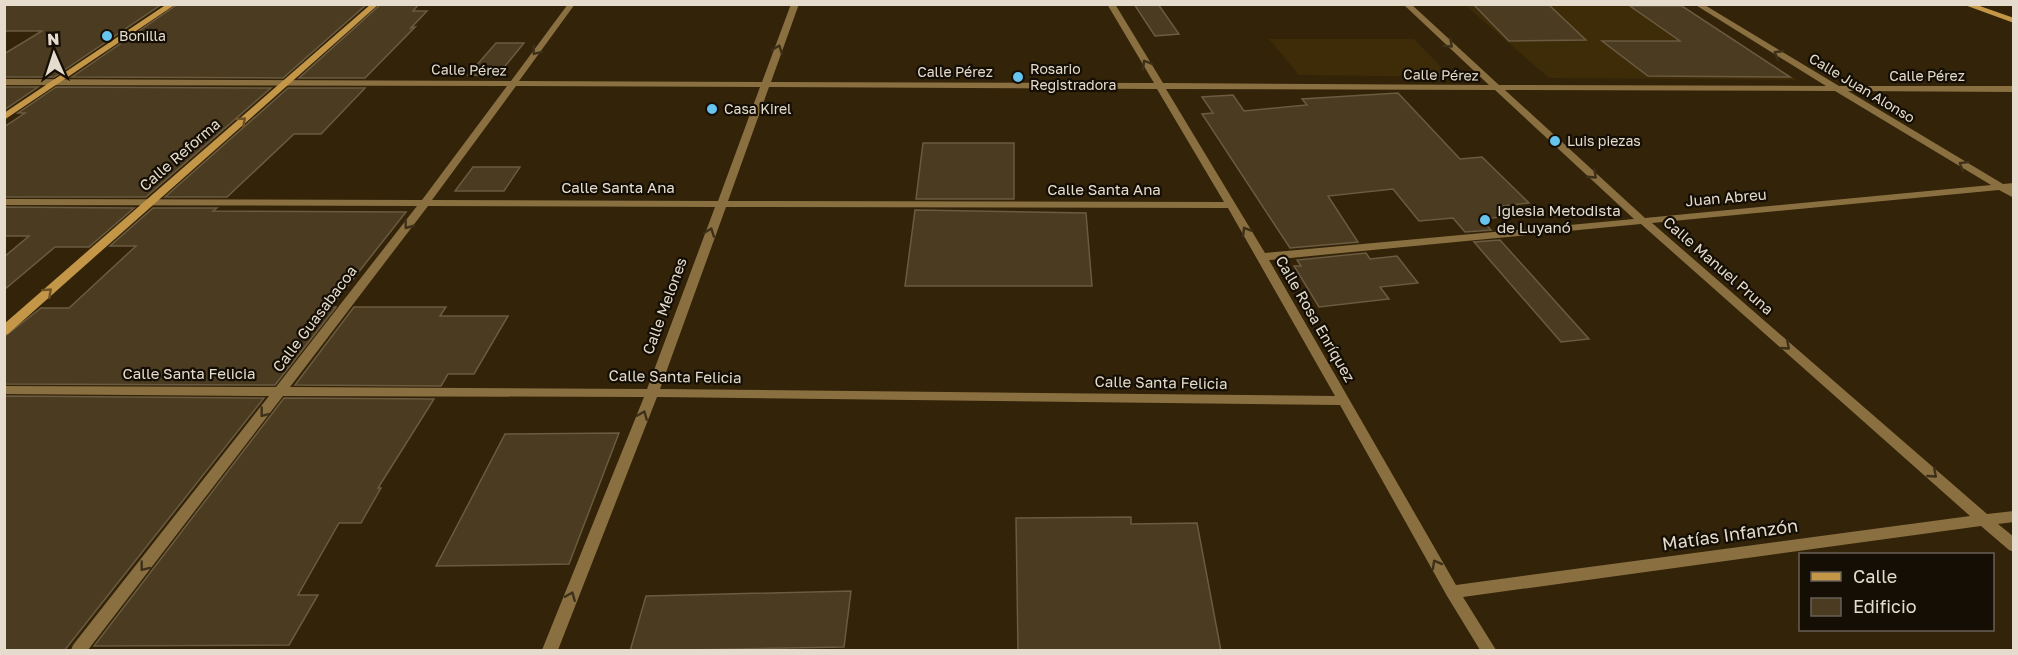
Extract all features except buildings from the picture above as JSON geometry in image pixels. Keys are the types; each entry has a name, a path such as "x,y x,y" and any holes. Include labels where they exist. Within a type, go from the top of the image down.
{"street":[{"path":"4,117 173,4"},
{"name":"Calle Reforma","path":"4,331 376,4"},
{"name":"Calle Guasabacoa","path":"79,651 425,203 510,84 572,4"},
{"name":"Calle Melones","path":"550,651 651,393 795,4"},
{"name":"Calle Rosa Enríquez","path":"1111,4 1262,257 1452,592 1488,651"},
{"name":"Calle Manuel Pruna","path":"1406,4 1643,221 2013,546"},
{"name":"Calle Juan Alonso","path":"1697,4 2013,195"},
{"path":"1965,4 2013,21"},
{"name":"Calle Pérez","path":"4,82 1500,90 2013,89"},
{"name":"Juan Abreu","path":"1262,257 2013,186"},
{"name":"Calle Santa Ana","path":"4,202 1231,205"},
{"name":"Calle Santa Felicia","path":"4,390 651,393 1345,401"},
{"name":"Matías Infanzón","path":"1452,592 2013,516"}],"shaded area":[{"path":"1465,5 1682,6 1797,80 1549,78"},
{"path":"1269,39 1414,39 1451,77 1299,75"}],"place":[{"name":"Bonilla","path":"107,36"},
{"name":"Rosario Registradora","path":"1018,77"},
{"name":"Casa Kirel","path":"712,109"},
{"name":"Luis piezas","path":"1555,141"},
{"name":"Iglesia Metodista de Luyanó","path":"1485,220"}]}
